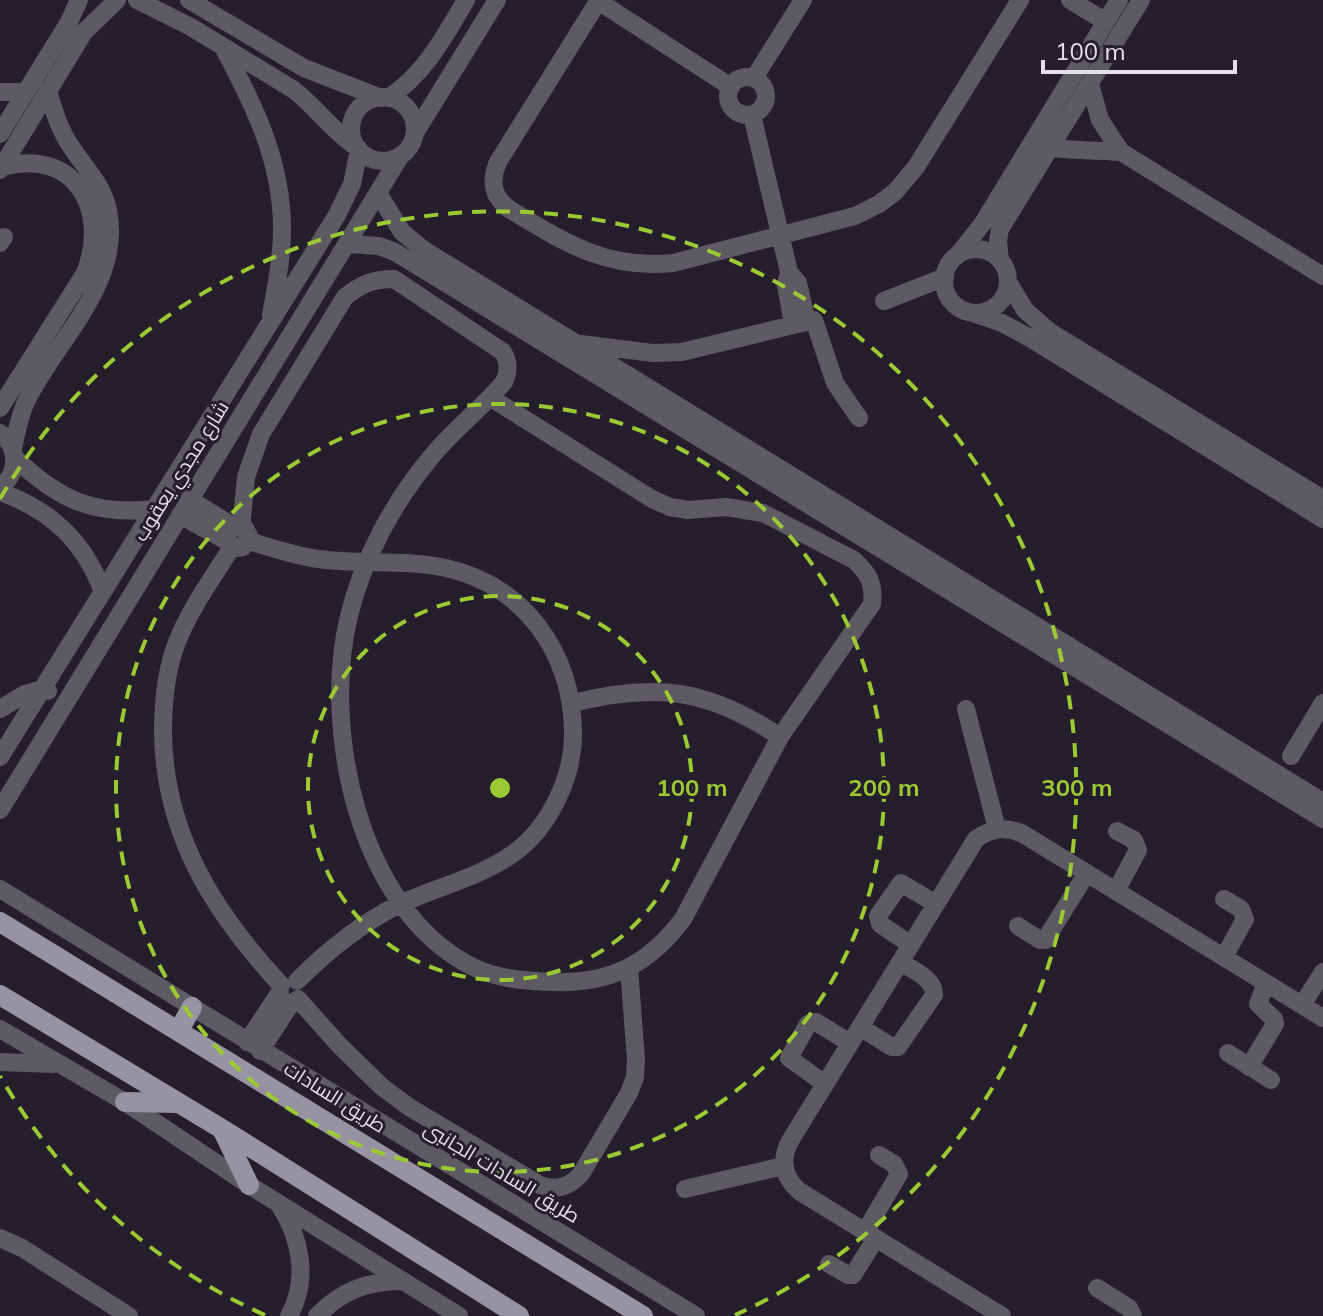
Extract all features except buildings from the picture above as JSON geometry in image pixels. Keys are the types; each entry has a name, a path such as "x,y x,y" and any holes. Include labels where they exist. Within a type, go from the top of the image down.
{"main road":[{"name":"طريق السادات","path":"0,922 643,1316"},
{"path":"0,995 222,1129 519,1316"},
{"path":"179,1030 192,1007"},
{"path":"125,1102 178,1103"},
{"path":"222,1129 249,1185"}],"street":[{"path":"0,134 69,22 79,0"},
{"path":"1,168 84,32 117,0"},
{"path":"137,0 170,15 301,96 358,149 375,160 384,161 401,155 411,146 415,133 497,0"},
{"path":"189,0 304,68 354,90 405,107 414,123 415,133"},
{"path":"358,149 352,127 356,113 367,102 385,98 402,89 425,66 466,0"},
{"path":"731,87 599,0 498,162 492,179 493,188 502,204 585,252 654,265 780,237 855,216 895,192 916,167 1020,0"},
{"path":"754,78 803,0"},
{"path":"1070,0 1106,22"},
{"path":"973,313 990,310 1003,299 1008,282 998,248 1000,229 1119,0"},
{"path":"1141,0 1090,84 951,262 945,286 952,301 965,311 1016,330 1323,499"},
{"path":"223,47 260,119 276,173 282,229 270,322"},
{"path":"754,78 764,86 766,98 762,109 752,115 739,114 730,105 731,87 739,79 754,78"},
{"path":"1090,84 1100,120 1121,152 1323,276"},
{"path":"48,90 59,125 77,156 91,171 107,207 110,227 105,266 22,412 10,478 0,490 43,511 64,527 88,558 103,592"},
{"path":"0,92 26,92"},
{"path":"752,115 789,272 786,285 835,383 859,418"},
{"path":"1042,145 1121,152"},
{"name":"شارع مجدي يعقوب","path":"0,757 345,200 352,184 358,149"},
{"name":"شارع مجدي يعقوب","path":"0,810 401,155"},
{"path":"63,171 77,156"},
{"path":"1,168 33,162 49,164 63,171 81,192 93,217 95,236 85,273 2,405 22,412"},
{"path":"378,193 419,257 1323,819"},
{"path":"348,244 379,246 419,257 574,343 888,546 1323,802"},
{"path":"957,256 979,249 1000,260"},
{"path":"884,301 945,277"},
{"path":"491,398 652,499 688,510 726,507 763,513 840,552 866,571 874,587 872,604 780,737 683,919 665,942 647,958 608,976 565,982 517,981 471,966 433,939 400,904 373,851 352,795 341,736 340,676 349,616 367,564 386,523 408,488 432,455 491,398 508,372 508,362 503,352 394,279 377,279 360,285 345,297 261,434 246,477 237,537 178,639 169,667 163,711 164,759 169,792 179,831 198,872 226,920 253,955 360,1067 409,1107 540,1185 562,1188 573,1183 633,1085 636,1060 629,968"},
{"path":"1008,282 1025,310 1050,332 1323,519"},
{"path":"574,343 668,353 805,322"},
{"path":"0,433 14,454 55,493 103,510 129,512 154,509"},
{"path":"185,507 237,537 316,559 446,568 486,583 522,608 549,641 567,680 573,703 574,744 564,784 545,820 517,851 483,873 400,904 331,949 290,992 254,1047"},
{"path":"0,709 25,694 43,689 66,703"},
{"path":"573,703 607,694 643,690 680,693 750,716 780,737"},
{"path":"1291,756 1323,703"},
{"path":"966,709 997,829"},
{"path":"1002,1316 978,1310 871,1235 799,1191 783,1166 790,1141 976,839 997,829 1015,830 1323,1018"},
{"path":"1116,891 1138,850 1134,840 1117,831"},
{"path":"1018,926 1045,940 1087,873"},
{"path":"0,881 6,893"},
{"path":"911,945 880,924 878,916 901,883 936,904"},
{"name":"طريق السادات الجانبى","path":"6,893 696,1316"},
{"path":"1224,899 1241,909 1245,919 1224,957"},
{"path":"825,1084 790,1060 790,1054 810,1022 898,1047 934,995 935,988 931,983 900,962"},
{"path":"1302,1005 1323,972"},
{"path":"1249,1067 1275,1024 1274,1019 1258,1004 1266,983"},
{"path":"0,1029 125,1102 278,1204 459,1316"},
{"path":"1228,1053 1271,1080"},
{"path":"0,1062 59,1064"},
{"path":"829,1264 853,1275 899,1174 894,1164 879,1155"},
{"path":"685,1189 783,1166"},
{"path":"278,1204 294,1232 301,1263 300,1285 289,1316"},
{"path":"0,1238 22,1248 129,1316"},
{"path":"317,1316 345,1292 363,1285 402,1281"},
{"path":"1097,1288 1129,1308 1133,1316"}]}
